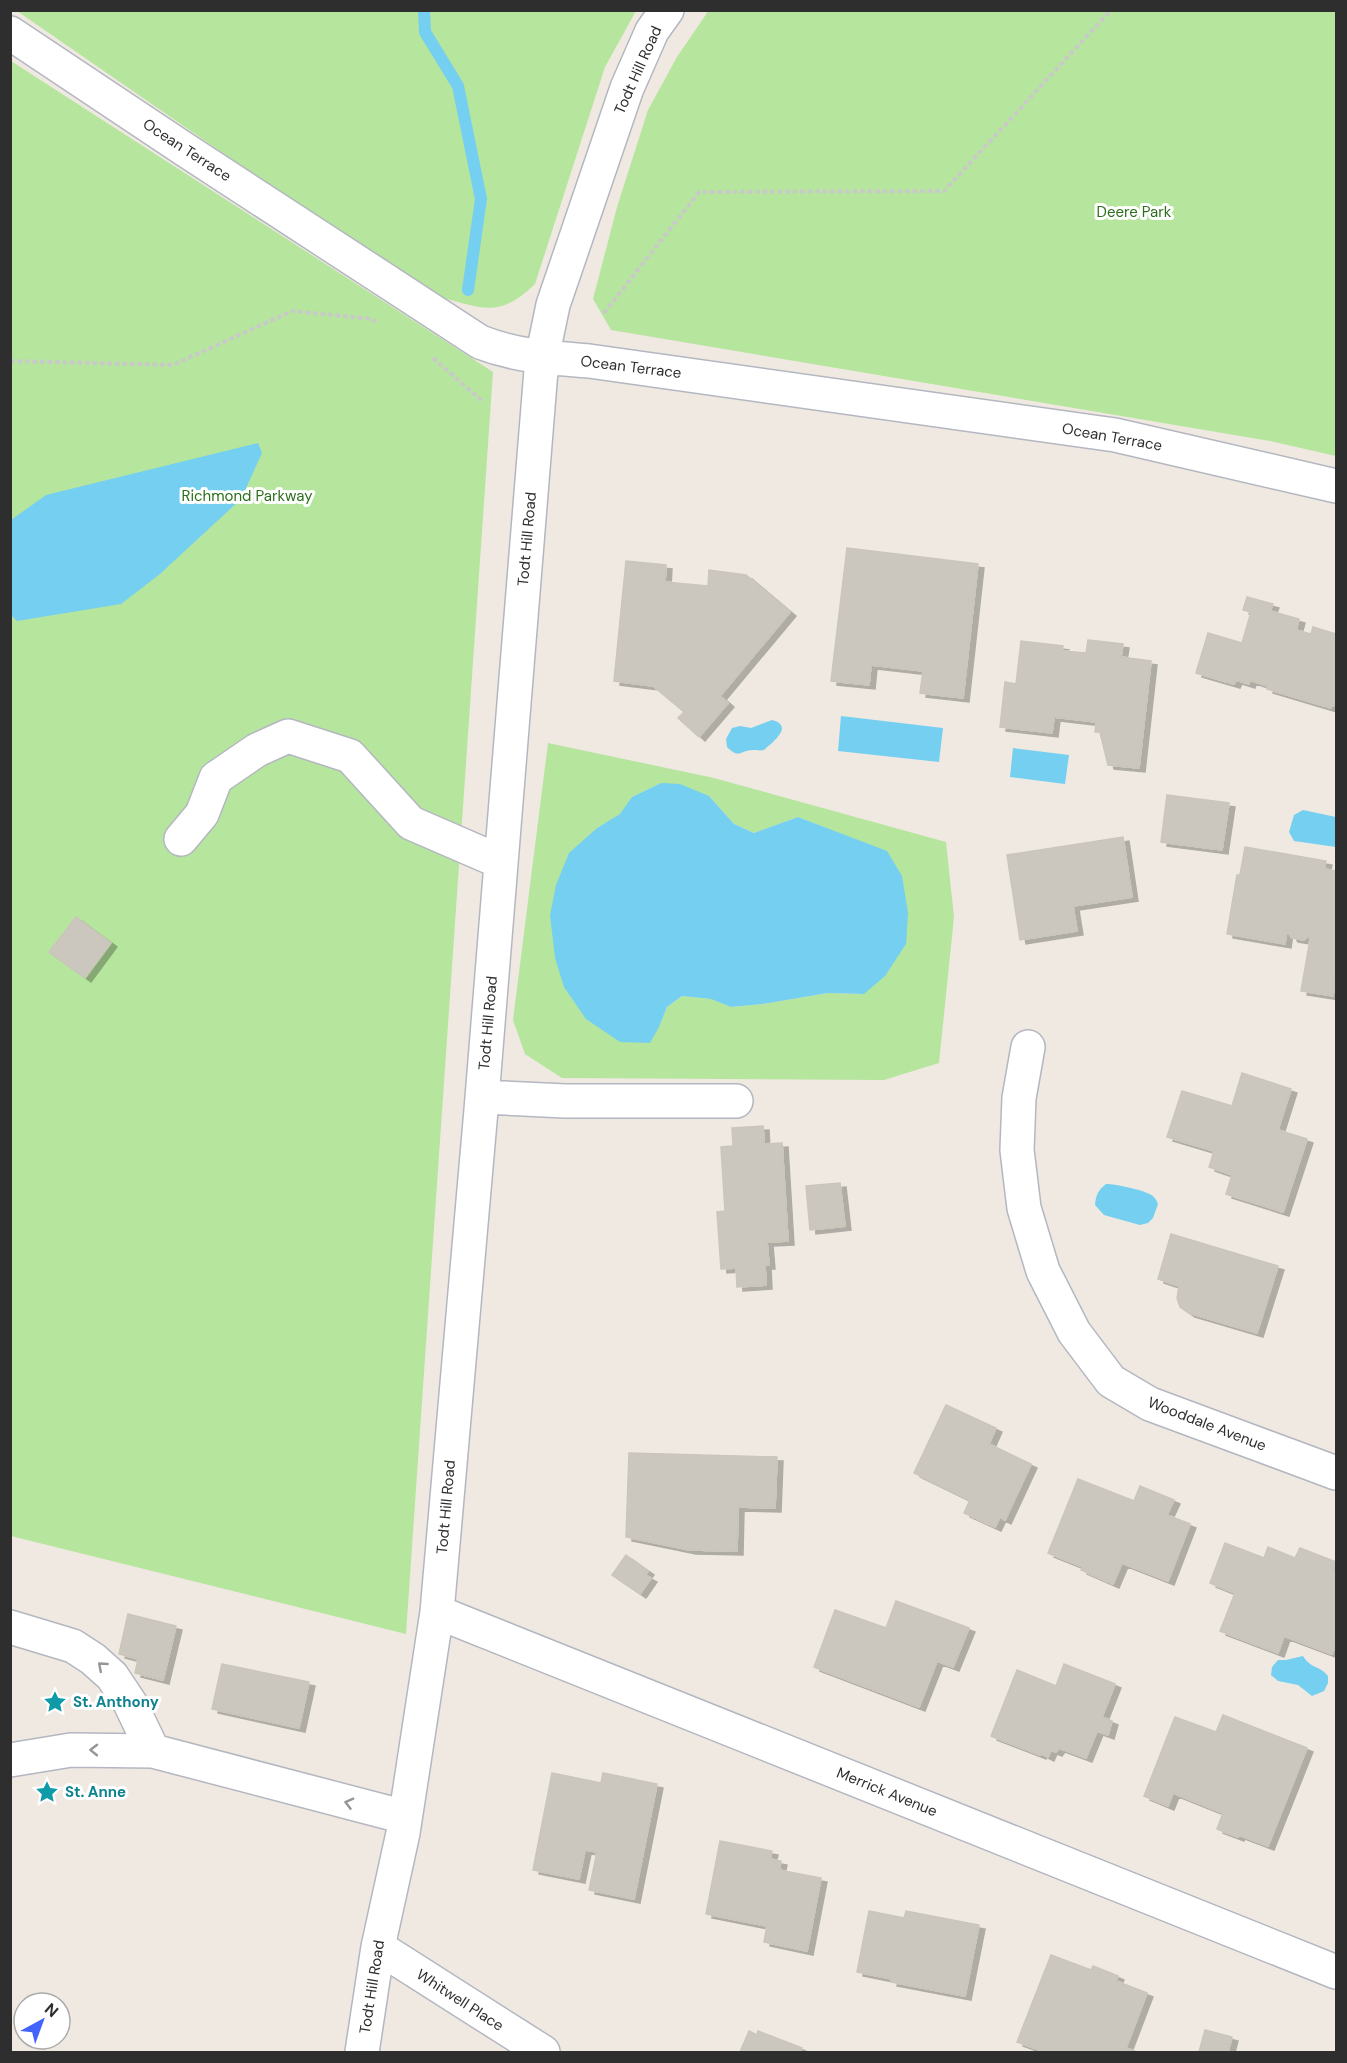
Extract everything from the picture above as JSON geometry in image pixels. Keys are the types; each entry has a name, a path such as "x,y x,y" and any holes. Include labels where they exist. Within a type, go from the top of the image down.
{"street":[{"name":"Todt Hill Road","path":"362,2052 378,1947 405,1817 437,1612 482,1097 542,358 553,305 627,88 652,31 667,10"},
{"name":"Ocean Terrace","path":"10,33 480,342 501,350 542,358 589,361 1115,435 1336,486"},
{"path":"181,839 202,814 216,778 257,750 288,736 350,756 411,822 501,862"},
{"name":"Wooddale Avenue","path":"1028,1047 1019,1098 1017,1150 1024,1209 1042,1271 1074,1332 1111,1381 1150,1404 1336,1473"},
{"path":"482,1097 565,1101 736,1101"},
{"name":"Merrick Avenue","path":"437,1612 1334,1962"},
{"path":"10,1627 73,1646 93,1659 112,1676 130,1703 153,1751"},
{"path":"10,1760 72,1750 153,1751 405,1817"},
{"name":"Whitwell Place","path":"378,1947 543,2052"}],"path":[{"path":"604,313 699,192 944,191 1111,10"},
{"path":"10,361 173,365 292,311 372,319 381,325"},
{"path":"426,352 482,401"}],"green space":[{"name":"Deere Park","path":"709,10 1336,11 1336,456 1270,441 611,330 593,299 617,207 648,110 677,57"},
{"path":"17,11 636,11 605,67 535,284 513,301 493,308 444,298 272,187"},
{"name":"Richmond Parkway","path":"11,61 493,372 406,1634 11,1536"},
{"path":"548,743 714,778 946,842 954,917 939,1063 884,1080 562,1078 525,1054 513,1020","holes":["661,783 709,796 734,824 754,833 798,817 829,829 864,994 828,993 731,1007 712,999 682,996 667,1007 659,1027 597,828 621,814 632,797"]}],"water":[{"path":"258,443 262,453 241,499 160,574 121,604 17,621 11,615 11,520 46,495"},
{"path":"841,716 943,728 939,762 838,751"},
{"path":"772,720 782,726 782,730 780,735 764,750 749,750 738,754 727,747 726,739 732,728 740,726 751,728"},
{"path":"1013,748 1069,755 1065,784 1010,777"},
{"path":"661,783 680,784 709,796 734,824 754,833 798,817 887,851 902,876 908,913 906,944 885,976 864,994 828,993 763,1004 731,1007 711,999 682,996 667,1007 650,1043 620,1042 586,1019 564,987 555,958 550,915 556,885 569,853 597,828 620,814 632,797"},
{"path":"1303,810 1336,817 1336,847 1294,841 1289,832 1294,815"},
{"path":"1106,1184 1130,1188 1153,1196 1158,1204 1153,1218 1148,1223 1140,1225 1104,1215 1095,1205 1098,1193"},
{"path":"1303,1656 1328,1676 1328,1683 1324,1691 1312,1696 1298,1685 1278,1681 1271,1675 1272,1667 1278,1660"}],"building":[{"path":"847,548 978,564 963,698 920,693 923,671 871,665 869,685 831,681"},
{"path":"626,561 666,565 665,582 708,586 709,570 746,575 790,612 720,696 728,703 699,737 678,718 684,712 653,686 614,681"},
{"path":"1247,597 1273,604 1270,611 1299,619 1296,630 1311,634 1313,627 1336,634 1336,706 1332,705 1331,708 1267,689 1268,686 1250,680 1249,684 1236,680 1234,684 1196,673 1208,633 1242,643 1251,612 1243,610"},
{"path":"1088,640 1123,644 1121,657 1151,661 1139,768 1108,765 1100,732 1095,732 1096,722 1054,717 1052,733 1000,727 1005,682 1016,684 1021,641 1063,646 1062,651 1086,653"},
{"path":"1167,795 1229,803 1222,850 1161,842"},
{"path":"1123,837 1132,897 1073,906 1077,931 1020,940 1007,855"},
{"path":"1245,847 1326,861 1324,869 1336,871 1336,974 1333,996 1301,991 1311,934 1304,940 1292,938 1287,930 1285,944 1227,934 1237,875 1240,875"},
{"path":"76,917 111,943 85,978 49,952"},
{"path":"1242,1073 1291,1089 1278,1130 1307,1139 1283,1212 1226,1194 1232,1175 1209,1167 1214,1151 1167,1137 1182,1091 1232,1106"},
{"path":"763,1126 764,1144 782,1143 788,1241 767,1242 769,1265 765,1265 766,1285 737,1287 736,1268 721,1269 717,1212 725,1211 721,1147 733,1146 732,1128"},
{"path":"840,1183 845,1226 810,1230 806,1186"},
{"path":"1171,1234 1278,1266 1257,1333 1189,1313 1180,1307 1177,1298 1179,1286 1158,1279"},
{"path":"946,1405 996,1428 989,1444 1031,1464 1005,1520 1000,1517 995,1527 964,1513 970,1500 914,1473"},
{"path":"629,1453 777,1457 775,1508 738,1507 737,1551 690,1550 626,1537"},
{"path":"1078,1479 1134,1501 1140,1486 1174,1500 1167,1515 1190,1524 1168,1581 1122,1563 1113,1584 1081,1570 1083,1567 1048,1553"},
{"path":"1225,1543 1264,1558 1268,1547 1295,1558 1300,1548 1336,1562 1333,1570 1336,1571 1336,1644 1332,1654 1284,1636 1278,1653 1220,1631 1235,1593 1210,1583"},
{"path":"626,1555 648,1571 645,1575 651,1578 640,1594 612,1575"},
{"path":"896,1601 969,1628 953,1667 937,1661 919,1707 814,1667 835,1610 886,1628"},
{"path":"128,1614 176,1626 163,1680 135,1673 138,1659 119,1654"},
{"path":"222,1664 309,1682 299,1728 212,1709"},
{"path":"1064,1664 1115,1684 1102,1717 1112,1721 1108,1735 1097,1731 1086,1758 1059,1748 1056,1752 1051,1750 1048,1757 991,1736 1017,1670 1056,1686"},
{"path":"1223,1715 1307,1748 1268,1846 1217,1829 1223,1813 1173,1793 1168,1806 1144,1796 1175,1717 1216,1732"},
{"path":"552,1773 601,1783 603,1773 657,1784 634,1899 589,1890 597,1852 585,1850 579,1879 533,1870"},
{"path":"720,1841 772,1851 770,1859 781,1861 779,1870 821,1878 807,1951 764,1942 767,1926 706,1914"},
{"path":"869,1911 904,1918 906,1911 979,1925 965,1996 891,1982 892,1979 857,1972"},
{"path":"1051,1955 1091,1970 1093,1966 1118,1976 1116,1981 1147,1993 1126,2048 1134,2052 1045,2052 1017,2042"},
{"path":"1205,2030 1232,2037 1228,2052 1199,2052"},
{"path":"749,2031 757,2035 758,2031 802,2048 800,2052 740,2052"}],"waterway":[{"path":"424,10 425,32 458,86 481,199 468,290"}],"place":[{"name":"St. Anthony","path":"55,1702"},
{"name":"St. Anne","path":"47,1792"}]}
